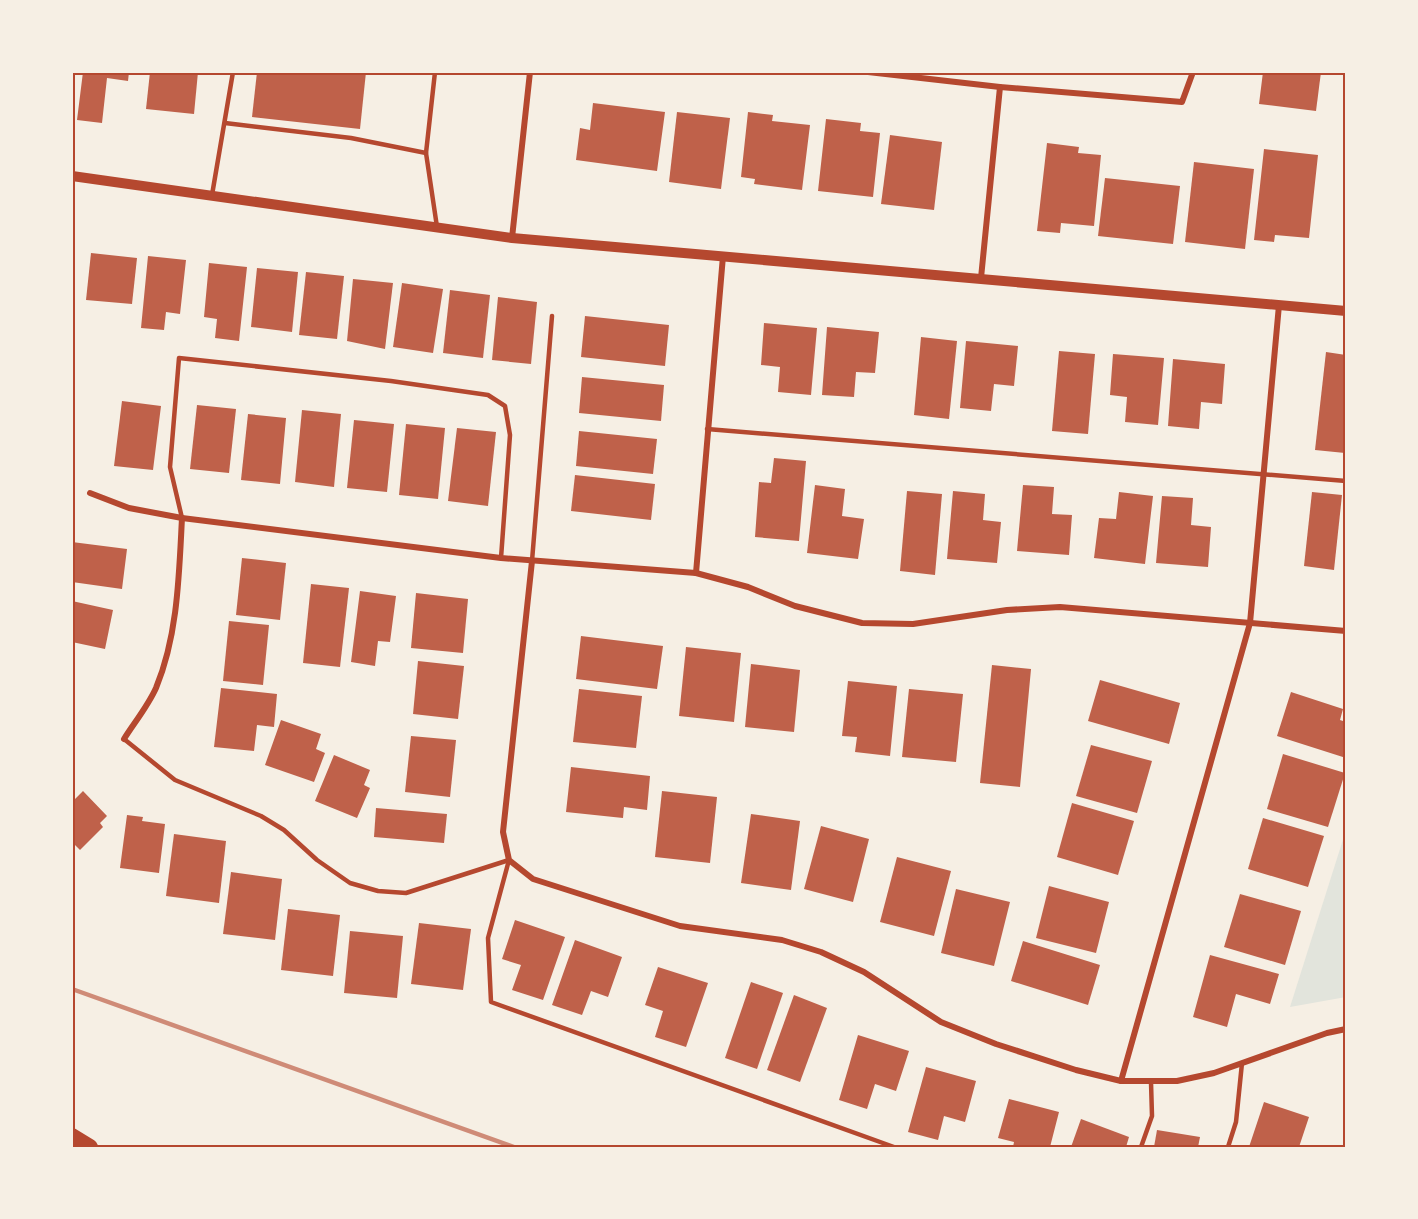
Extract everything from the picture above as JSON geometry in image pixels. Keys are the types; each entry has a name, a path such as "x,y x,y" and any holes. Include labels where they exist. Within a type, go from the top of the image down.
{"highway":[{"path":"72,1136 90,1147"}],"street":[{"path":"512,238 530,72"},
{"path":"868,72 1000,87 1182,102 1193,72"},
{"path":"981,278 1000,87"},
{"path":"72,176 512,238 1346,311"},
{"path":"696,573 723,256"},
{"path":"1121,1081 1250,623 1279,306"},
{"path":"90,493 129,508 182,518 501,558 696,573 748,587 795,606 862,624 913,624 1007,610 1060,607 1346,631"},
{"path":"124,740 155,688 171,639 179,574 182,518"},
{"path":"532,561 503,832 509,860 533,879 680,926 782,940 821,952 864,972 941,1022 1076,1070 1121,1081 1177,1081 1214,1073 1327,1032 1346,1029"}],"lane":[{"path":"212,195 233,72"},
{"path":"435,72 426,153 437,227"},
{"path":"225,123 351,138 426,153"},
{"path":"532,561 552,316"},
{"path":"182,518 170,467 179,357 391,381 488,395 505,406 510,435 501,558"},
{"path":"707,429 1346,481"},
{"path":"124,740 176,780 261,816 284,830 317,860 350,883 378,891 406,892 440,884 509,860"},
{"path":"509,860 488,938 491,1002 894,1147"},
{"path":"1228,1147 1236,1122 1242,1063"},
{"path":"1141,1147 1152,1116 1151,1082"}],"shaded area":[{"path":"1346,830 1346,997 1290,1007"}],"building":[{"path":"83,72 129,72 128,81 107,78 102,123 77,120"},
{"path":"150,72 198,72 194,114 146,109"},
{"path":"257,72 366,72 360,129 252,117"},
{"path":"1263,72 1321,72 1316,111 1259,104"},
{"path":"593,103 665,112 657,171 576,160 580,128 590,130"},
{"path":"677,112 730,118 721,189 669,182"},
{"path":"748,112 773,115 772,121 810,125 802,190 754,184 755,179 741,177"},
{"path":"826,119 861,123 860,131 880,133 873,197 818,191"},
{"path":"890,135 942,142 934,210 881,204"},
{"path":"1047,143 1079,147 1078,153 1101,155 1094,226 1061,223 1060,233 1037,231"},
{"path":"1264,149 1318,155 1309,238 1275,235 1274,242 1254,240"},
{"path":"1194,162 1254,169 1245,249 1185,242"},
{"path":"1105,178 1180,186 1173,244 1098,236"},
{"path":"91,253 137,258 132,304 86,300"},
{"path":"148,256 186,260 180,314 166,312 164,330 141,328"},
{"path":"209,263 247,267 239,341 215,338 217,319 204,317"},
{"path":"257,268 298,272 292,332 251,327"},
{"path":"306,272 344,276 337,339 299,335"},
{"path":"353,279 393,283 385,349 347,341"},
{"path":"402,283 443,289 433,353 393,347"},
{"path":"450,290 490,295 483,358 443,353"},
{"path":"498,297 537,302 531,364 492,360"},
{"path":"585,316 669,325 665,366 581,357"},
{"path":"764,323 817,328 811,395 778,392 780,367 761,365"},
{"path":"827,327 879,332 875,373 856,372 854,397 822,395"},
{"path":"921,337 957,341 949,419 914,415"},
{"path":"966,341 1018,346 1014,386 994,384 991,411 960,408"},
{"path":"1059,351 1095,354 1088,434 1052,431"},
{"path":"1326,352 1346,355 1345,453 1315,450"},
{"path":"1113,354 1164,358 1158,425 1125,422 1127,397 1110,395"},
{"path":"1173,359 1225,364 1222,404 1201,402 1199,429 1168,426"},
{"path":"582,377 664,385 661,421 579,413"},
{"path":"122,401 161,406 153,470 114,466"},
{"path":"197,405 236,409 229,473 190,469"},
{"path":"302,410 341,414 334,487 295,482"},
{"path":"248,414 286,418 280,484 241,480"},
{"path":"354,420 394,424 387,492 347,488"},
{"path":"406,424 445,428 438,499 399,495"},
{"path":"457,428 496,432 488,506 448,501"},
{"path":"579,431 657,439 653,474 576,466"},
{"path":"774,458 806,461 799,541 755,537 759,482 771,483"},
{"path":"575,475 655,484 651,520 571,511"},
{"path":"815,485 845,489 842,516 864,519 858,559 807,553"},
{"path":"1023,485 1054,487 1052,514 1072,515 1069,555 1017,551"},
{"path":"907,491 942,494 935,575 900,571"},
{"path":"953,491 985,494 983,520 1001,522 997,563 947,559"},
{"path":"1119,492 1153,496 1145,564 1094,558 1099,518 1116,519"},
{"path":"1312,492 1342,495 1334,570 1304,566"},
{"path":"1162,496 1193,498 1191,525 1211,527 1208,567 1156,563"},
{"path":"72,542 127,549 122,589 72,582"},
{"path":"242,558 286,563 280,620 236,615"},
{"path":"311,584 349,588 340,667 303,663"},
{"path":"360,591 396,596 390,642 378,641 375,666 351,662"},
{"path":"416,593 468,599 463,653 411,648"},
{"path":"72,601 113,610 105,649 72,642"},
{"path":"229,621 269,625 263,685 223,681"},
{"path":"581,636 663,646 657,689 576,679"},
{"path":"686,647 741,653 734,722 679,716"},
{"path":"418,661 464,666 458,719 413,714"},
{"path":"751,664 800,670 794,732 745,727"},
{"path":"992,665 1031,669 1020,787 980,783"},
{"path":"1100,680 1180,703 1169,744 1088,721"},
{"path":"848,681 897,686 890,756 855,752 857,737 842,736"},
{"path":"221,688 277,694 274,727 257,725 254,751 214,747"},
{"path":"579,689 642,696 636,748 573,742"},
{"path":"909,689 963,694 956,762 902,757"},
{"path":"1291,692 1343,709 1340,720 1346,722 1346,758 1277,736"},
{"path":"281,720 321,734 316,749 325,753 314,782 265,765"},
{"path":"411,736 456,740 450,797 405,792"},
{"path":"1091,745 1152,761 1137,813 1076,796"},
{"path":"1283,754 1345,773 1328,827 1267,809"},
{"path":"334,755 370,770 364,785 370,788 357,818 315,801"},
{"path":"571,767 650,776 647,810 624,807 623,818 566,812"},
{"path":"83,791 107,816 100,823 103,827 80,850 72,842 72,802"},
{"path":"662,791 717,797 710,863 655,857"},
{"path":"1072,803 1134,821 1118,875 1057,857"},
{"path":"376,808 447,814 444,843 374,837"},
{"path":"751,814 800,821 791,890 741,883"},
{"path":"127,815 143,817 142,821 165,824 159,873 120,868"},
{"path":"1263,818 1324,836 1308,887 1248,869"},
{"path":"821,826 869,839 853,902 804,889"},
{"path":"174,834 226,841 219,903 166,896"},
{"path":"897,857 951,871 934,936 880,922"},
{"path":"231,872 282,879 275,940 223,934"},
{"path":"1049,886 1109,902 1096,953 1036,938"},
{"path":"956,889 1010,902 994,966 941,953"},
{"path":"1240,894 1301,911 1285,965 1224,947"},
{"path":"288,909 340,915 333,976 281,970"},
{"path":"515,920 565,937 543,1000 512,990 521,965 502,959"},
{"path":"419,923 471,929 463,990 411,984"},
{"path":"350,931 403,936 397,998 344,993"},
{"path":"575,940 622,957 608,997 591,991 582,1015 552,1005"},
{"path":"1023,941 1100,965 1088,1005 1011,981"},
{"path":"1210,955 1279,974 1270,1004 1236,994 1227,1027 1193,1017"},
{"path":"658,967 708,983 686,1047 655,1037 663,1011 645,1005"},
{"path":"751,982 783,993 757,1069 725,1058"},
{"path":"794,995 827,1008 800,1082 767,1070"},
{"path":"858,1035 909,1051 896,1091 875,1084 867,1109 839,1100"},
{"path":"926,1067 976,1081 965,1122 944,1116 938,1140 908,1132"},
{"path":"1009,1099 1059,1112 1050,1147 1013,1147 1014,1142 998,1138"},
{"path":"1264,1102 1309,1117 1299,1147 1249,1147"},
{"path":"1081,1119 1129,1137 1126,1147 1071,1147"},
{"path":"1157,1130 1200,1137 1198,1147 1154,1147"}],"railway":[{"path":"72,989 514,1147"}]}
